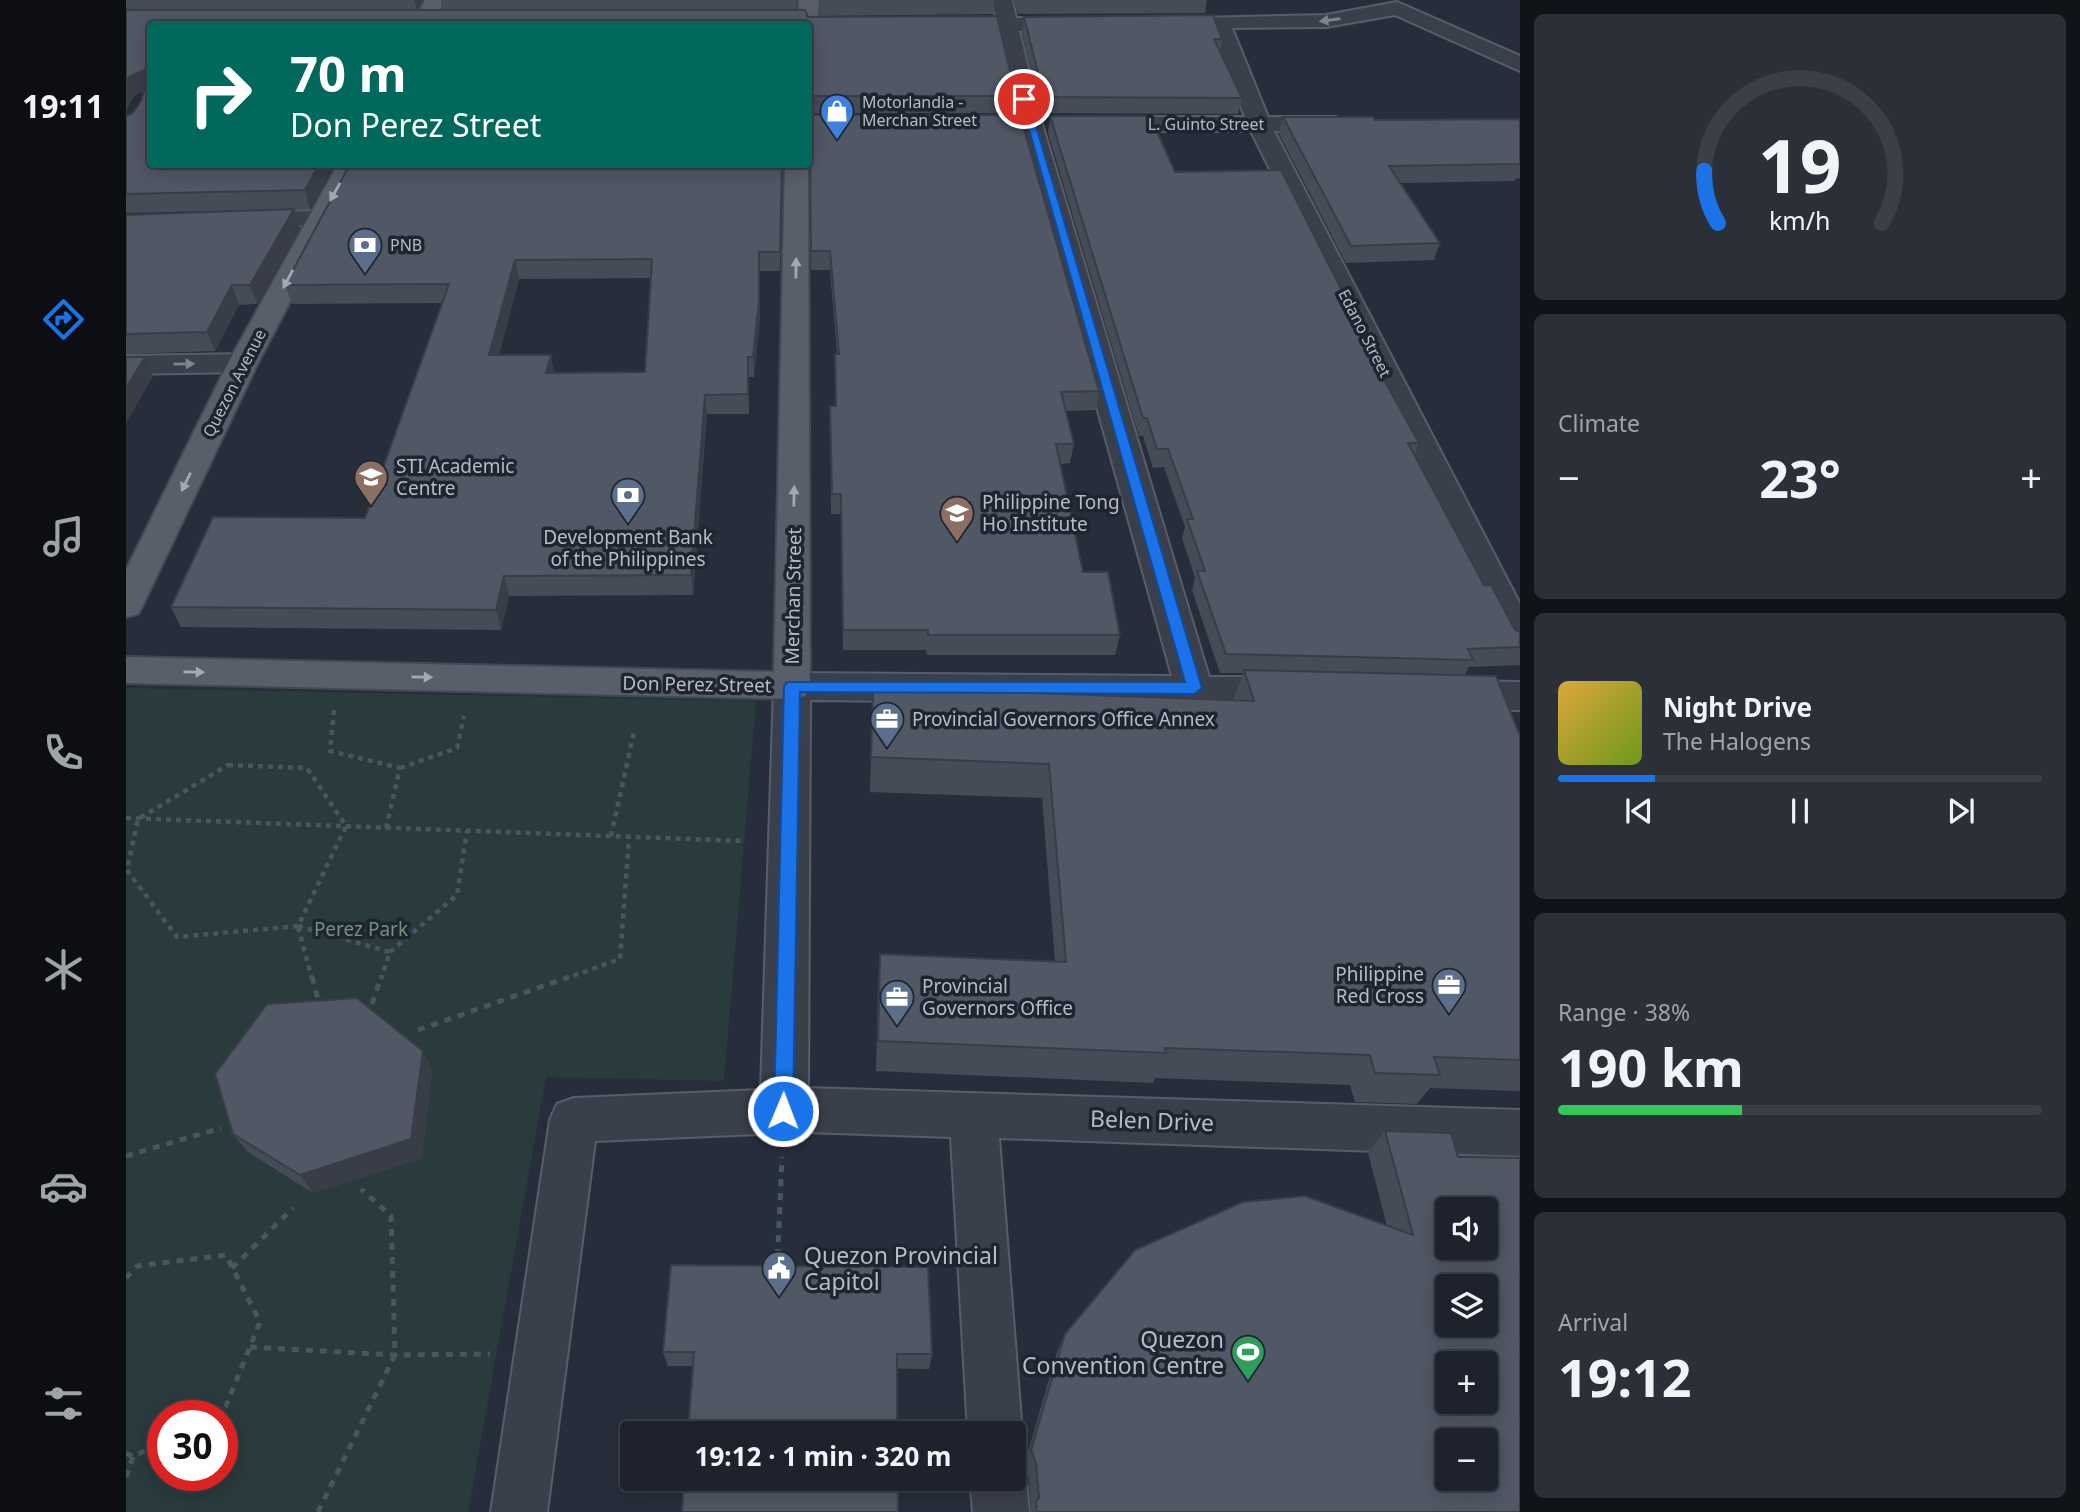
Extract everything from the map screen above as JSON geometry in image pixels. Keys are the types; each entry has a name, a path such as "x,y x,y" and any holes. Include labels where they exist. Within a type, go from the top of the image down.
{"main road":[{"path":"809,0 812,21"},
{"name":"Quezon Avenue","path":"126,605 243,363 348,168"},
{"name":"Merchan Street","path":"792,686 797,168"},
{"name":"Don Perez Street","path":"126,670 792,686"}],"street":[{"path":"1139,24 1326,21 1397,8 1520,64"},
{"path":"927,25 1004,12 1099,24"},
{"path":"1004,12 1029,123 1194,688"},
{"path":"399,19 428,14 452,19"},
{"name":"Edano Street","path":"1219,23 1259,124 1520,638"},
{"name":"L. Guinto Street","path":"1083,124 1355,124"},
{"path":"223,221 320,219"},
{"path":"126,365 243,363"},
{"name":"Don Perez Street","path":"792,686 1194,688 1330,692"},
{"name":"Merchan Street","path":"783,1111 792,686"},
{"path":"1411,694 1520,696"},
{"name":"Belen Drive","path":"541,1354 574,1120 783,1111 973,1114 1520,1133"},
{"path":"973,1114 994,1421"},
{"path":"519,1512 541,1354"},
{"path":"999,1491 1001,1512"}],"path":[{"path":"335,704 330,751 400,768 457,748 466,708"},
{"path":"611,836 634,732"},
{"path":"346,826 307,768 228,765 138,819 127,870 177,937 298,926 390,952"},
{"path":"386,828 400,768"},
{"path":"126,818 788,843"},
{"path":"321,1010 298,926 346,826"},
{"path":"372,1004 390,952 457,895 467,831"},
{"path":"418,1030 620,959 629,837"},
{"path":"776,1273 783,1111"},
{"path":"126,1156 221,1128"},
{"path":"318,1512 395,1355 391,1216 361,1189"},
{"path":"232,1268 293,1208"},
{"path":"126,1278 137,1266 226,1255 260,1322 228,1400"},
{"path":"250,1347 395,1355 541,1354"},
{"path":"126,1477 129,1455 147,1448"}],"green space":[{"name":"Perez Park","path":"126,688 756,701 724,1081 546,1077 468,1512 126,1512"}],"building":[{"path":"126,10 805,10 808,17 997,16 1016,96 812,96 812,21 147,21 147,168 317,168 305,190 126,194 126,116 133,113 141,101 145,70 126,81"},
{"path":"1213,15 1222,39 1214,39 1242,98 1044,97 1024,17"},
{"path":"812,115 1020,115 1099,391 1061,392 1074,444 1056,444 1083,572 1108,572 1120,635 928,635 928,630 843,630 841,494 832,494 830,406 836,406 835,354 839,354 830,251 811,251"},
{"path":"1050,116 1150,116 1175,172 1281,170 1376,358 1372,358 1419,443 1408,443 1484,585 1491,585 1515,630 1520,632 1520,647 1468,649 1473,660 1226,654 1197,571 1205,571 1187,519 1193,519 1168,449 1157,449 1147,418 1143,418"},
{"path":"1283,117 1373,117 1375,120 1520,119 1520,164 1389,166 1440,243 1351,246"},
{"path":"348,168 782,168 780,252 759,252 759,301 753,357 748,357 748,394 705,395 691,575 504,576 496,610 171,607 213,517 365,518 449,284 285,285","holes":["652,259 645,372 546,373 551,355 489,355 515,260"]},
{"path":"294,209 250,285 232,285 207,332 126,334 126,215"},
{"path":"126,357 145,357 126,388"},
{"path":"1244,670 1496,676 1520,736 1520,1060 1434,1057 1440,1075 1375,1073 1370,1055 1165,1048 1166,1053 878,1041 880,954 1066,962 1049,764 871,757 873,687 1254,701"},
{"path":"357,998 423,1051 411,1139 300,1175 233,1134 215,1074 267,1004"},
{"name":"Quezon Convention Centre","path":"1385,1131 1451,1133 1458,1157 1520,1158 1520,1512 1037,1512 1036,1501 1039,1498 1036,1464 1031,1450 1065,1334 1135,1250 1243,1202 1305,1196 1413,1235"},
{"path":"671,1265 928,1267 932,1354 897,1354 897,1421 689,1421 694,1352 663,1352"},
{"path":"683,1491 898,1491 898,1512 682,1512"}],"place":[{"name":"Motorlandia - Merchan Street","path":"837,141"},
{"name":"PNB","path":"365,275"},
{"name":"STI Academic Centre","path":"371,507"},
{"name":"Development Bank of the Philippines","path":"628,525"},
{"name":"Philippine Tong Ho Institute","path":"957,543"},
{"name":"Provincial Governors Office Annex","path":"887,749"},
{"name":"Philippine Red Cross","path":"1449,1015"},
{"name":"Provincial Governors Office","path":"897,1027"},
{"name":"Quezon Provincial Capitol","path":"779,1298"},
{"name":"Quezon Convention Centre","path":"1248,1382"}],"route":[{"path":"783,1111 792,686 1194,688 1024,99"}]}
